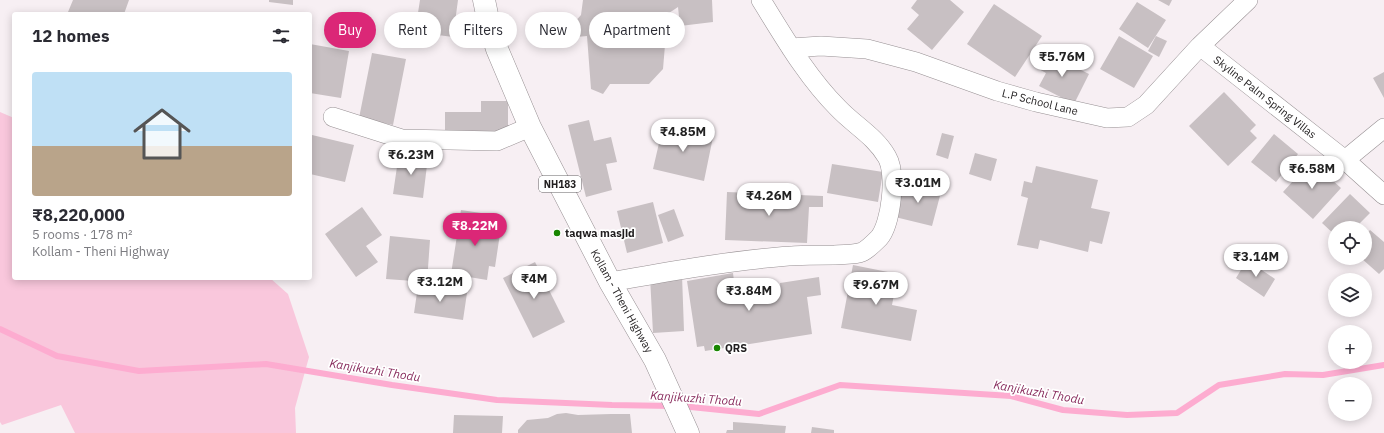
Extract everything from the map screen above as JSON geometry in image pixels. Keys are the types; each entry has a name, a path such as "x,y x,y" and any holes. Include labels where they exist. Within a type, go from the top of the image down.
{"highway":[{"name":"Kollam - Theni Highway","path":"484,0 489,24 497,49 530,127 610,282 655,360 684,425"}],"street":[{"path":"610,282 779,256 863,252 880,238 888,219 893,192 893,178 889,159 880,146 839,109 821,89 791,48 761,0"},
{"name":"L.P School Lane","path":"791,48 820,46 867,50 916,62 997,91 1036,102 1107,118 1128,117 1146,105 1200,46 1248,0"},
{"name":"Skyline Palm Spring Villas","path":"1200,46 1345,160 1384,195"},
{"path":"333,117 402,139 497,141 530,127"},
{"path":"1345,160 1384,128"}],"shaded area":[{"path":"0,112 12,117 12,280 272,280 288,294 309,357 295,408 296,433 75,433 61,405 2,425 0,422"}],"building":[{"path":"73,0 129,0 125,12 68,12"},
{"path":"269,0 293,0 293,5 269,2"},
{"path":"420,0 458,0 456,12 449,12 449,36 441,35 441,12 418,12"},
{"path":"583,0 712,0 713,22 685,25 685,12 679,12 678,7 670,12 589,12 589,48 665,48 663,69 649,84 610,84 603,94 591,89 587,36 581,37"},
{"path":"917,0 950,0 964,12 932,50 907,29 919,15 911,8"},
{"path":"1158,0 1172,0 1169,6"},
{"path":"1137,2 1166,20 1148,48 1119,29"},
{"path":"994,4 1042,36 1015,77 967,44"},
{"path":"1119,36 1153,56 1134,88 1100,69"},
{"path":"1156,36 1167,41 1159,57 1148,51"},
{"path":"312,44 324,47 324,48 349,51 341,98 312,93"},
{"path":"1045,52 1089,74 1074,104 1039,86 1046,73 1037,68"},
{"path":"372,53 406,59 393,125 359,118"},
{"path":"1384,72 1384,98 1373,78"},
{"path":"1224,92 1256,125 1250,131 1257,138 1228,166 1189,126"},
{"path":"481,101 508,101 508,131 445,131 445,112 481,112"},
{"path":"589,120 594,141 611,137 617,162 606,164 612,190 586,197 568,125"},
{"path":"663,126 713,137 704,181 653,169"},
{"path":"942,133 954,136 948,159 936,155"},
{"path":"1274,134 1298,154 1276,182 1251,162"},
{"path":"312,135 354,145 345,182 312,174"},
{"path":"399,153 428,157 423,198 393,194"},
{"path":"975,153 997,159 991,181 969,174"},
{"path":"1311,161 1341,188 1313,219 1283,192"},
{"path":"832,164 883,172 878,202 827,193"},
{"path":"1036,166 1098,180 1091,208 1110,212 1102,244 1090,241 1088,252 1040,240 1038,249 1017,245 1028,198 1021,196 1024,181 1032,183"},
{"path":"903,183 941,192 932,226 895,217"},
{"path":"727,192 823,196 823,207 809,207 807,243 725,240"},
{"path":"1350,194 1370,213 1362,221 1328,221 1328,229 1322,223"},
{"path":"653,202 663,243 627,253 617,211"},
{"path":"362,207 382,235 366,246 378,262 356,277 325,234"},
{"path":"674,209 684,236 668,242 658,215"},
{"path":"461,210 481,213 479,224 501,227 495,267 489,266 487,280 451,274"},
{"path":"1372,232 1384,242 1384,269 1379,274 1369,265 1372,265"},
{"path":"390,236 430,240 427,282 386,279"},
{"path":"1247,260 1275,279 1264,297 1236,278"},
{"path":"535,262 565,322 533,338 503,278"},
{"path":"853,265 898,274 892,305 917,310 911,341 841,328"},
{"path":"733,273 735,290 756,287 757,297 781,293 780,283 819,277 821,295 807,297 812,334 705,351 704,346 697,347 687,281"},
{"path":"682,275 684,331 653,333 650,277"},
{"path":"418,286 467,293 463,320 414,313"},
{"path":"566,413 578,415 630,414 632,433 518,433 518,430 527,420 548,418 557,414"},
{"path":"454,415 503,416 502,433 453,433"},
{"path":"733,422 786,426 785,433 726,433 727,430 733,430"},
{"path":"812,427 834,430 834,433 811,433"}],"waterway":[{"name":"Kanjikuzhi Thodu","path":"0,329 57,356 139,371 266,364 392,385 497,400 672,406"},
{"name":"Kanjikuzhi Thodu","path":"681,406 759,414 840,385 1011,396 1063,410 1127,415 1177,413 1219,385 1285,374 1323,375 1384,365"}],"place":[{"name":"taqwa masjid","path":"557,233"},
{"name":"QRS","path":"717,348"}]}
